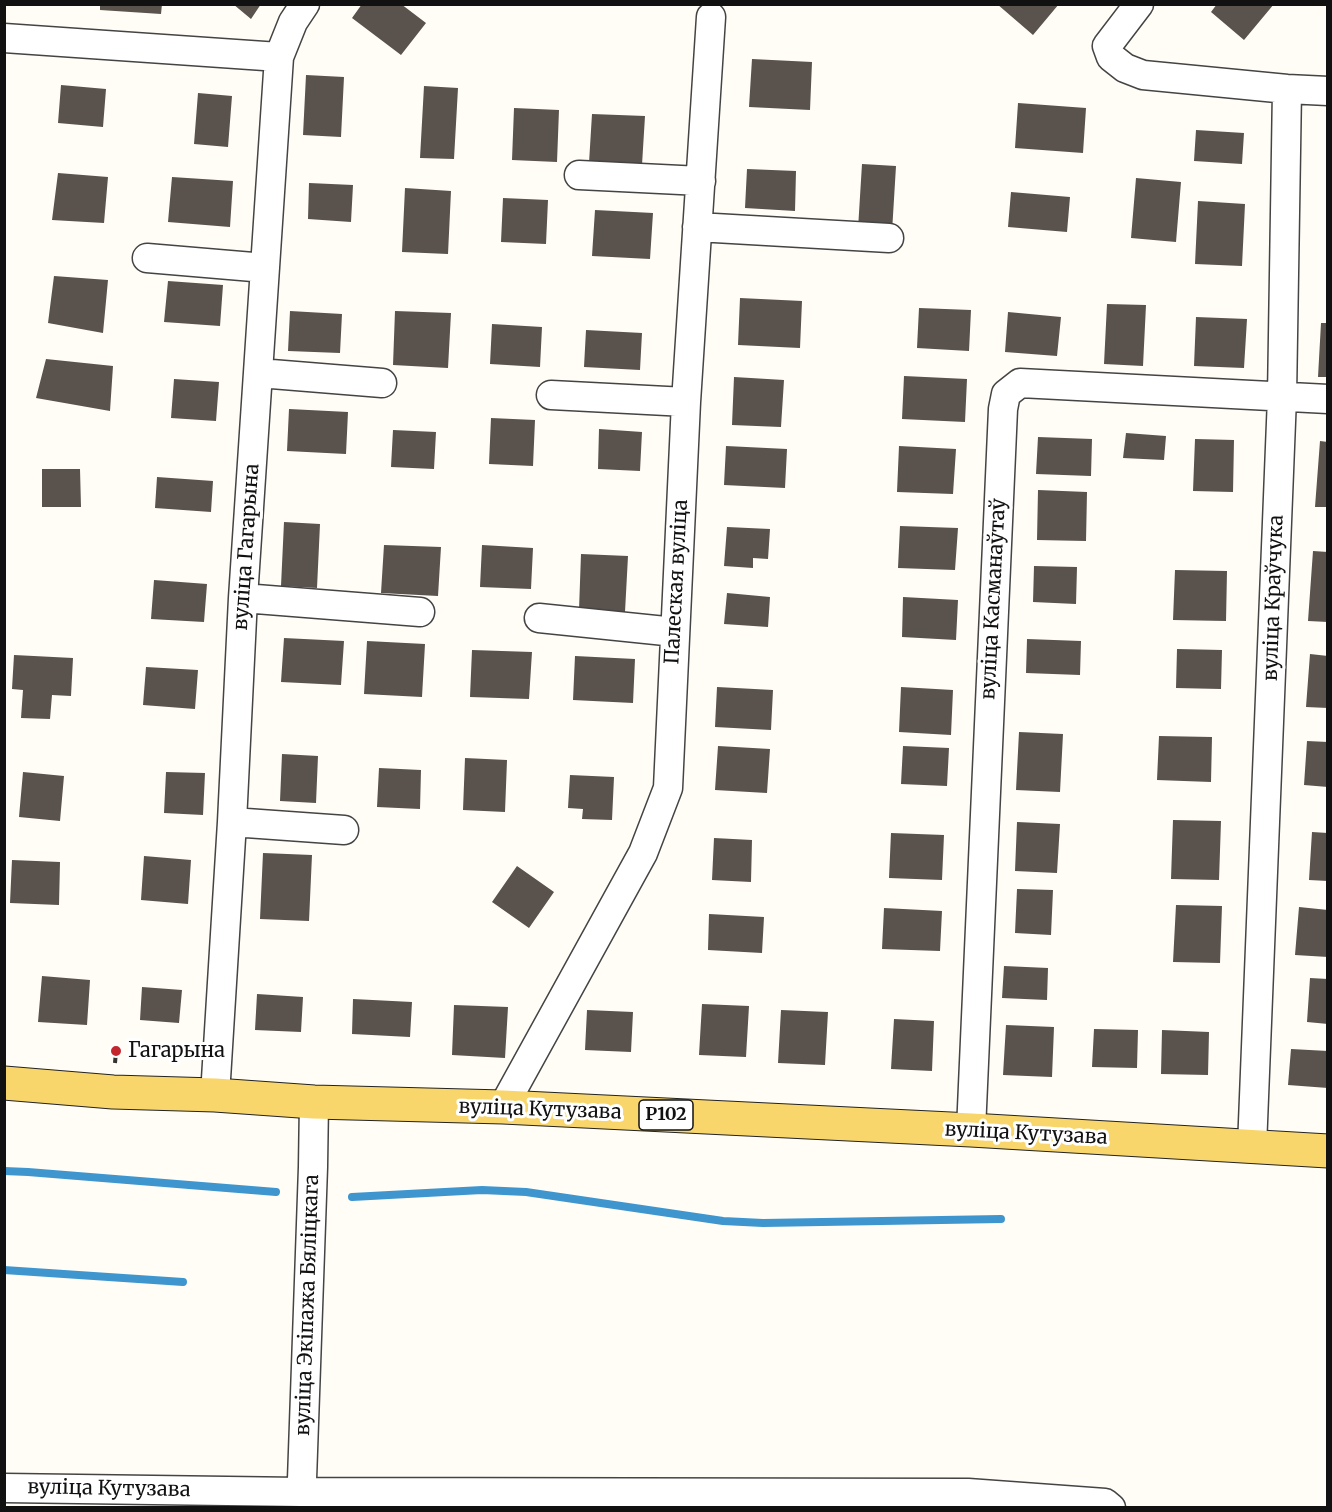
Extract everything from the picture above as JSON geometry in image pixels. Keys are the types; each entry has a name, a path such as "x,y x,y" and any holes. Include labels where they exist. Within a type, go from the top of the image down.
{"main road":[{"name":"вуліца Кутузава","path":"4,1083 113,1092 215,1095 314,1102 503,1107 970,1130 1328,1151"}],"street":[{"name":"вуліца Гагарына","path":"215,1095 243,598 279,57 293,22 305,4"},
{"path":"1130,8 1107,46 1111,57 1125,69 1143,75 1328,91"},
{"name":"Палеская вуліца","path":"503,1107 643,853 668,788 686,402 711,17"},
{"path":"4,38 279,57"},
{"name":"вуліца Краўчука","path":"1252,1147 1282,397 1287,89"},
{"path":"579,175 701,181"},
{"path":"697,227 890,238"},
{"path":"147,258 266,268"},
{"path":"259,373 382,383"},
{"name":"вуліца Касманаўтаў","path":"970,1130 1003,409 1006,394 1020,383 1328,399"},
{"path":"551,395 686,402"},
{"path":"243,598 420,612"},
{"path":"539,618 675,632"},
{"path":"232,822 344,830"},
{"name":"вуліца Экіпажа Бяліцкага","path":"301,1500 314,1167 314,1102"},
{"name":"вуліца Кутузава","path":"4,1488 301,1500 968,1493 1105,1503 1111,1508"}],"building":[{"path":"100,4 162,4 161,14 100,10"},
{"path":"233,4 261,4 251,19"},
{"path":"362,4 401,4 426,23 401,55 352,18"},
{"path":"997,4 1059,4 1033,35"},
{"path":"1217,4 1274,4 1244,40 1211,12"},
{"path":"752,59 812,62 810,110 749,107"},
{"path":"306,75 344,77 341,137 303,135"},
{"path":"61,85 106,89 103,127 58,123"},
{"path":"424,86 458,88 454,159 420,158"},
{"path":"198,93 232,96 228,147 194,144"},
{"path":"1018,103 1086,108 1083,153 1015,148"},
{"path":"514,108 559,110 557,162 512,160"},
{"path":"592,114 645,116 642,165 589,163"},
{"path":"1196,130 1244,133 1242,164 1194,161"},
{"path":"862,164 896,166 892,232 858,229"},
{"path":"747,169 796,171 795,211 745,208"},
{"path":"58,173 108,177 104,223 52,220"},
{"path":"172,177 233,181 230,227 168,222"},
{"path":"1136,178 1181,182 1176,242 1131,238"},
{"path":"309,183 353,185 351,222 308,219"},
{"path":"405,188 451,191 448,254 402,252"},
{"path":"1011,192 1070,197 1067,232 1008,227"},
{"path":"503,198 548,200 546,244 501,242"},
{"path":"1198,201 1245,204 1242,266 1195,264"},
{"path":"595,210 653,213 650,259 592,256"},
{"path":"54,276 108,280 103,333 48,323"},
{"path":"168,281 223,285 220,326 164,322"},
{"path":"740,298 802,301 800,348 738,345"},
{"path":"1107,304 1146,305 1143,366 1104,364"},
{"path":"919,308 971,310 969,351 917,348"},
{"path":"290,311 342,314 340,353 288,351"},
{"path":"395,311 451,313 448,368 393,365"},
{"path":"1008,312 1061,317 1057,356 1005,352"},
{"path":"1196,317 1247,319 1244,368 1194,366"},
{"path":"1321,323 1328,323 1328,377 1318,377"},
{"path":"492,324 542,327 540,367 490,364"},
{"path":"586,330 642,333 640,370 584,367"},
{"path":"46,359 113,366 110,411 36,398"},
{"path":"904,376 967,379 965,422 902,419"},
{"path":"734,377 784,380 781,427 732,425"},
{"path":"174,379 219,382 216,421 171,418"},
{"path":"289,409 348,412 346,454 287,451"},
{"path":"491,418 535,420 533,466 489,464"},
{"path":"599,429 642,432 640,471 598,469"},
{"path":"393,430 436,432 434,469 391,467"},
{"path":"1126,433 1166,436 1164,460 1123,458"},
{"path":"1038,437 1092,439 1091,476 1036,474"},
{"path":"1195,439 1234,440 1233,492 1193,491"},
{"path":"1320,441 1328,442 1328,507 1315,507"},
{"path":"726,446 787,449 785,488 724,485"},
{"path":"899,446 956,449 953,494 897,492"},
{"path":"42,469 80,469 81,507 42,507"},
{"path":"157,477 213,481 211,512 155,508"},
{"path":"1038,490 1087,492 1086,541 1037,540"},
{"path":"284,522 320,524 317,588 281,586"},
{"path":"900,526 958,528 955,570 898,568"},
{"path":"727,527 770,529 768,559 753,558 753,568 724,566"},
{"path":"384,545 441,547 438,596 381,593"},
{"path":"482,545 533,548 531,589 480,587"},
{"path":"1313,551 1328,552 1328,622 1308,621"},
{"path":"581,554 628,556 625,612 579,610"},
{"path":"1034,566 1077,567 1076,604 1033,602"},
{"path":"1175,570 1227,571 1226,621 1173,620"},
{"path":"154,580 207,584 204,622 151,619"},
{"path":"727,593 770,597 768,627 724,624"},
{"path":"903,597 958,600 956,640 902,637"},
{"path":"284,638 344,641 341,685 281,682"},
{"path":"1027,639 1081,641 1080,675 1026,673"},
{"path":"367,641 425,644 422,697 364,694"},
{"path":"1177,649 1222,650 1221,689 1176,688"},
{"path":"472,650 532,652 529,699 470,697"},
{"path":"1310,654 1328,656 1328,708 1306,707"},
{"path":"14,655 73,658 71,696 52,695 50,719 21,718 23,690 12,689"},
{"path":"575,656 635,659 633,703 573,700"},
{"path":"146,667 198,670 195,709 143,705"},
{"path":"717,687 773,690 771,730 715,727"},
{"path":"901,687 953,690 951,735 899,732"},
{"path":"1019,732 1063,734 1060,792 1016,790"},
{"path":"1159,736 1212,737 1211,782 1157,780"},
{"path":"1307,741 1328,742 1328,787 1304,785"},
{"path":"718,746 770,749 767,793 715,790"},
{"path":"903,746 949,748 947,786 901,784"},
{"path":"282,754 318,756 316,803 280,801"},
{"path":"465,758 507,760 505,812 463,810"},
{"path":"379,768 421,770 420,809 377,807"},
{"path":"23,772 64,776 60,821 19,817"},
{"path":"166,772 205,773 203,815 164,813"},
{"path":"570,775 614,777 612,820 582,819 583,809 568,808"},
{"path":"1173,820 1221,821 1219,880 1171,879"},
{"path":"1017,822 1060,824 1057,873 1015,871"},
{"path":"1312,832 1328,833 1328,881 1309,880"},
{"path":"891,833 944,835 942,880 889,878"},
{"path":"714,838 752,840 751,882 712,880"},
{"path":"263,853 312,855 309,921 260,919"},
{"path":"144,856 191,860 188,904 141,900"},
{"path":"12,860 60,862 59,905 10,903"},
{"path":"517,866 554,892 529,928 492,902"},
{"path":"1017,889 1053,890 1051,935 1015,933"},
{"path":"1176,905 1222,906 1220,963 1173,962"},
{"path":"1299,907 1328,910 1328,957 1295,955"},
{"path":"884,908 942,911 940,951 882,949"},
{"path":"709,914 764,917 762,953 708,950"},
{"path":"1004,966 1048,968 1047,1000 1002,998"},
{"path":"42,976 90,980 87,1025 38,1022"},
{"path":"1310,978 1328,979 1328,1024 1307,1022"},
{"path":"142,987 182,990 179,1023 140,1020"},
{"path":"257,994 303,997 301,1032 255,1030"},
{"path":"353,999 412,1002 410,1037 352,1034"},
{"path":"702,1004 749,1006 746,1057 699,1055"},
{"path":"454,1005 508,1007 505,1058 452,1055"},
{"path":"587,1010 633,1012 631,1052 585,1050"},
{"path":"781,1010 828,1012 825,1065 778,1063"},
{"path":"894,1019 934,1021 932,1071 891,1069"},
{"path":"1006,1025 1054,1027 1052,1077 1003,1075"},
{"path":"1094,1029 1138,1030 1137,1068 1092,1067"},
{"path":"1162,1030 1209,1032 1208,1075 1161,1074"},
{"path":"1291,1049 1328,1051 1328,1088 1288,1085"}],"waterway":[{"path":"4,1171 276,1192"},
{"path":"352,1197 482,1190 526,1192 723,1221 763,1223 1001,1219"},
{"path":"4,1270 183,1282"}],"place":[{"name":"Гагарына","path":"116,1051"}]}
